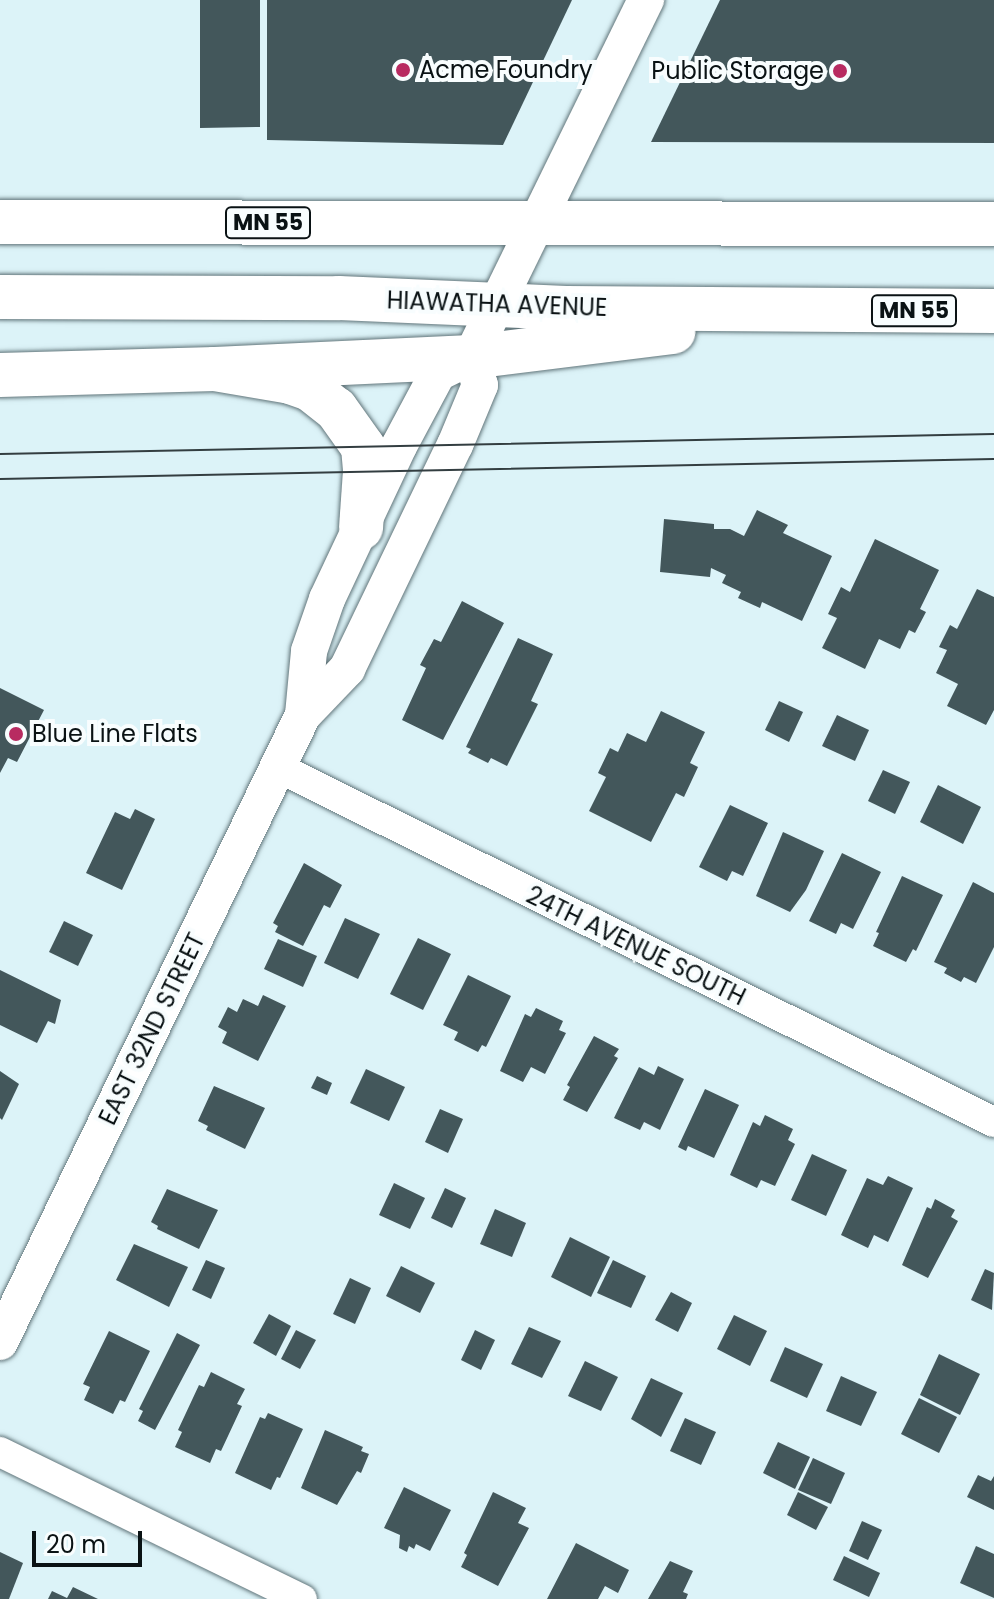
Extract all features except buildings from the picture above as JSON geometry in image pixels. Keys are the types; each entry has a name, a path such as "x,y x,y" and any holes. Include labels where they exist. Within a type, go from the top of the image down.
{"main road":[{"path":"0,210 109,222"},
{"name":"MN 55","path":"0,222 994,224"},
{"name":"HIAWATHA AVENUE","path":"0,297 499,303 566,308 994,311"},
{"path":"0,375 471,357 834,311"},
{"path":"215,369 290,382 310,389 336,409 363,447 365,471 361,528"}],"street":[{"path":"471,357 646,0"},
{"name":"EAST 32ND STREET","path":"0,1342 303,715 309,651 327,599 438,373 471,357 480,385 455,445 347,669 303,715"},
{"name":"24TH AVENUE SOUTH","path":"279,768 994,1122"},
{"path":"0,1452 302,1599"}],"tram line":[{"path":"0,454 994,434"},
{"path":"0,479 994,459"}],"place":[{"name":"Acme Foundry","path":"403,70"},
{"name":"Public Storage","path":"840,71"},
{"name":"Blue Line Flats","path":"16,734"}]}
